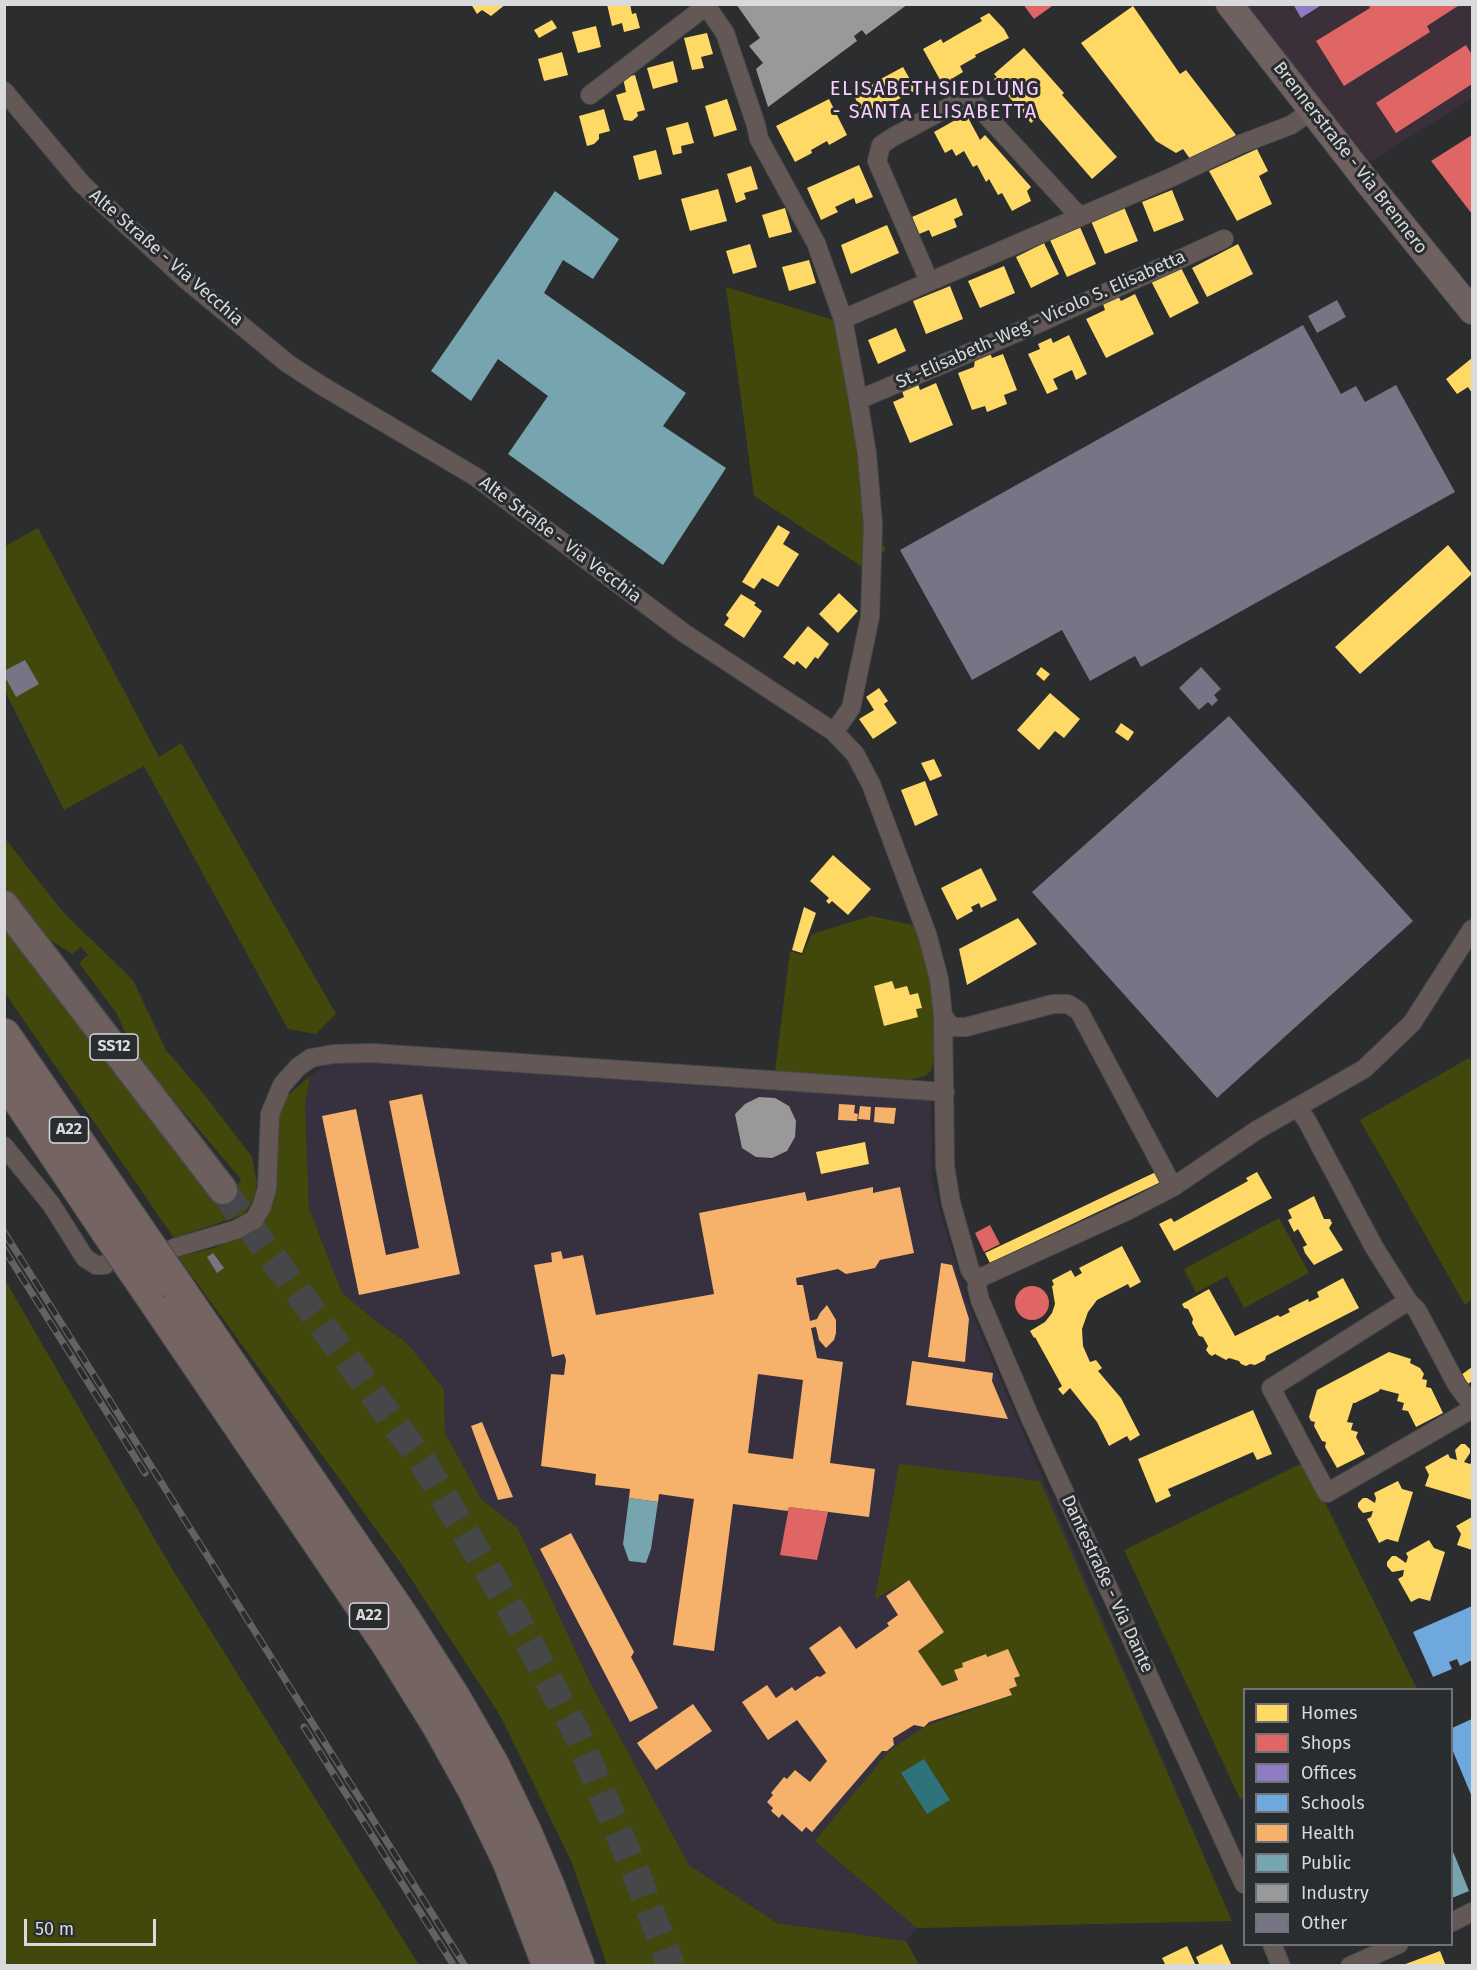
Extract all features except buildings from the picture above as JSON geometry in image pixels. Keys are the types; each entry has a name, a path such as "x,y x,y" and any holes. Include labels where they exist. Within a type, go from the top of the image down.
{"highway":[{"name":"A22","path":"4,1035 121,1228 439,1726 475,1791 509,1861 549,1965"},
{"name":"A22","path":"4,1077 121,1228"},
{"name":"A22","path":"162,1289 404,1618 454,1698 492,1764 525,1832 578,1965"}],"main road":[{"name":"Brennerstraße - Via Brennero","path":"1229,4 1311,111 1473,311"},
{"name":"SS12","path":"4,905 223,1190"}],"street":[{"path":"590,95 706,5 724,33 759,139 816,243 843,319 867,454 873,525 870,617 851,708 834,732"},
{"name":"Alte Straße - Via Vecchia","path":"4,91 82,184 184,278 287,363 476,477 684,633 834,732 855,754 872,784 927,934 939,979 943,1016 945,1092"},
{"path":"929,281 877,161 881,145 962,100 974,102 1080,217"},
{"path":"843,319 1170,178 1241,144 1291,125 1311,111"},
{"name":"St.-Elisabeth-Weg - Vicolo S. Elisabetta","path":"858,400 1037,324 1224,239"},
{"path":"978,1281 982,1277 1173,1187 1257,1130 1364,1069 1412,1023 1473,929"},
{"path":"943,1016 952,1027 966,1027 1053,1004 1068,1004 1079,1011 1173,1187"},
{"path":"174,1248 235,1230 254,1220 262,1206 267,1188 270,1114 282,1085 298,1067 311,1058 333,1054 374,1053 945,1092"},
{"name":"Dantestraße - Via Dante","path":"945,1092 945,1166 951,1203 970,1270 978,1281 976,1288 980,1300 1063,1491 1243,1880"},
{"path":"1298,1108 1374,1247 1408,1301 1417,1310 1457,1385 1473,1407 1327,1493 1271,1388 1408,1301"},
{"path":"4,1146 51,1204 85,1258 96,1265 105,1265"},
{"path":"1453,1922 1473,1912"},
{"path":"1350,1965 1394,1946"}],"shaded area":[{"path":"1245,5 1472,5 1472,98 1370,162"},
{"path":"361,1061 733,1088 931,1099 932,1182 966,1299 1232,1921 917,1928 906,1941 777,1923 689,1865 591,1684 518,1528 482,1500 445,1433 444,1389 407,1343 342,1293 309,1208 305,1106 310,1076 327,1064"}],"green space":[{"path":"726,287 837,321 881,541 886,550 864,568 754,496"},
{"path":"38,528 159,757 181,743 336,1014 316,1034 288,1029 144,766 64,810 5,691 5,546"},
{"path":"4,837 63,912 133,980 166,1050 203,1093 252,1157 257,1183 253,1202 243,1215 174,1238 5,993 5,930 211,1199 231,1197 241,1179 134,1054 117,1014 79,963 88,955 81,947 72,954 39,933 5,887"},
{"path":"871,916 917,926 934,988 937,1050 931,1070 925,1076 909,1080 775,1071 790,951 802,955 812,934"},
{"path":"1469,1058 1472,1063 1472,1300 1465,1305 1360,1120"},
{"path":"310,1076 305,1106 309,1208 342,1293 407,1343 444,1389 445,1433 482,1500 518,1528 591,1684 689,1865 777,1923 906,1941 919,1965 607,1965 572,1863 501,1717 402,1565 178,1257 214,1248 251,1230 272,1208 276,1188 278,1116 285,1098"},
{"path":"1279,1218 1309,1273 1244,1308 1227,1276 1196,1293 1184,1269"},
{"path":"4,1278 171,1567 419,1965 5,1965"},
{"path":"1305,1462 1417,1688 1243,1688 1243,1798 1240,1799 1124,1550"},
{"path":"899,1464 1040,1481 1232,1921 917,1928 815,1841 888,1752 924,1727 1011,1695 1009,1689 1017,1686 1014,1678 1019,1676 1007,1650 987,1657 985,1654 962,1663 963,1667 954,1671 958,1680 942,1686 918,1651 944,1632 909,1580 875,1599"}],"water":[{"path":"924,1759 950,1800 927,1814 901,1773"}],"tunnel":[{"path":"223,1190 422,1461 510,1607 577,1734 640,1883 671,1966"}],"railway":[{"path":"4,1232 465,1966"},
{"path":"4,1249 145,1473"},
{"path":"304,1727 454,1966"}],"district":[{"name":"ELISABETHSIEDLUNG - SANTA ELISABETTA","path":"935,100"}]}
